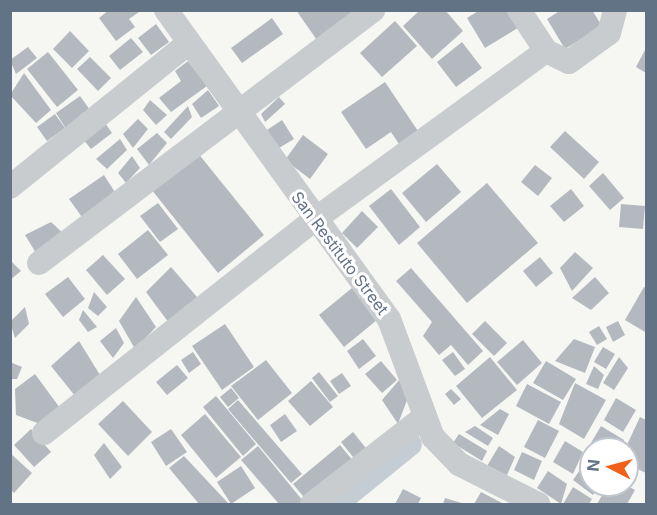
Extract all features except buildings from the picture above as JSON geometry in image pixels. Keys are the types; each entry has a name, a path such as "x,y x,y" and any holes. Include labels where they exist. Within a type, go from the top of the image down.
{"street":[{"name":"San Restituto Street","path":"166,10 237,115 389,318 433,437 459,464 538,504"},
{"path":"39,263 373,10"},
{"path":"519,10 546,51 558,60 579,60 612,29 615,10"},
{"path":"10,187 187,44"},
{"path":"44,433 314,220 546,51"},
{"path":"312,504 424,417"}],"waterway":[{"path":"336,504 410,444"}]}
